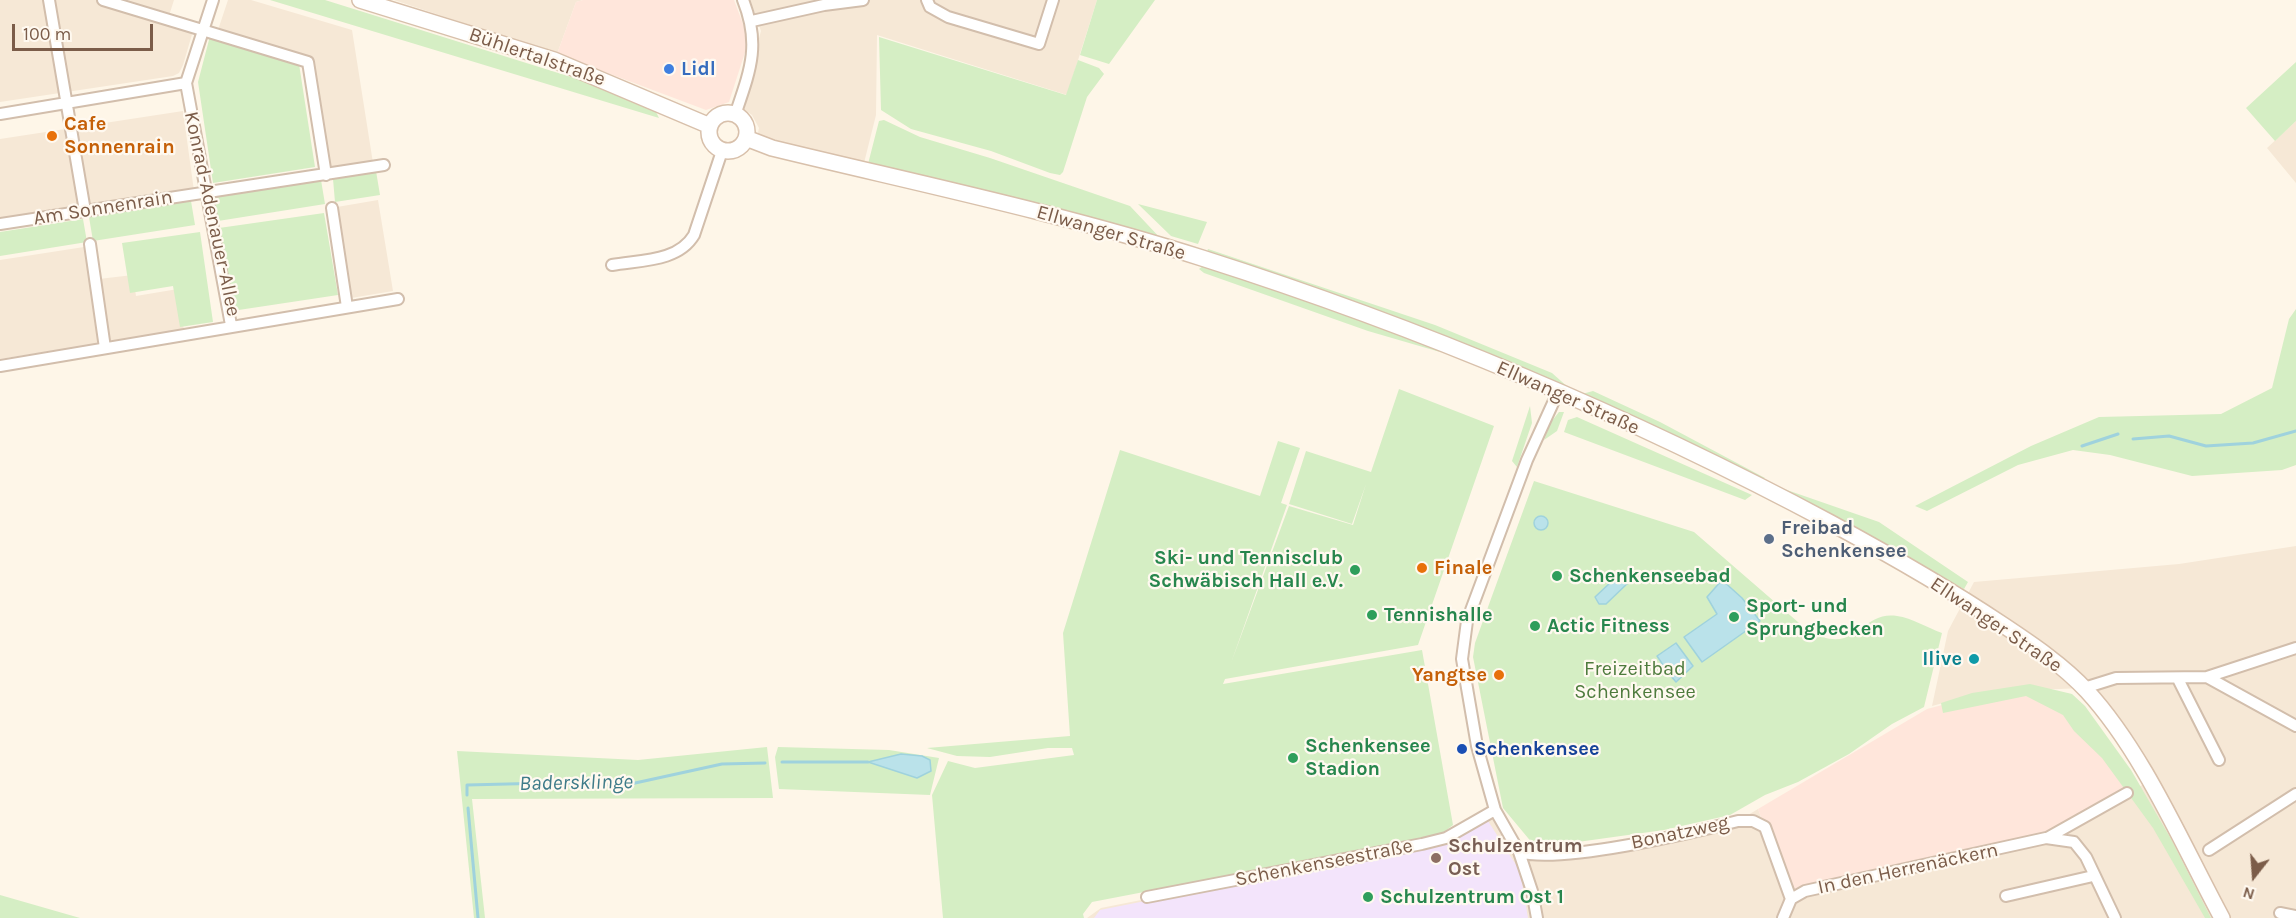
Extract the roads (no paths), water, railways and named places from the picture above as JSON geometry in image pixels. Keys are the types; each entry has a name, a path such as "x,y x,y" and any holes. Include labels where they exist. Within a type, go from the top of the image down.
{"main road":[{"name":"Bühlertalstraße","path":"360,0 554,60 710,126"},
{"path":"735,115 744,122 746,138 734,151 722,151 710,138 710,126 717,116 735,115"},
{"name":"Ellwanger Straße","path":"746,138 772,148 1040,212 1201,257 1359,311 1558,392 1768,489 1962,598 2029,642 2084,688 2133,752 2222,918"}],"street":[{"path":"49,0 85,211"},
{"path":"103,0 310,64 326,175"},
{"path":"204,31 206,0"},
{"path":"0,114 67,105 186,83 213,0"},
{"path":"735,115 753,55 752,21 743,0"},
{"path":"752,21 824,5 863,0"},
{"path":"927,0 930,7 948,16 1039,44 1053,0"},
{"name":"Konrad-Adenauer-Allee","path":"186,83 231,325 398,298"},
{"path":"612,265 674,255 688,245 694,235 722,151"},
{"name":"Am Sonnenrain","path":"0,224 384,165"},
{"path":"332,208 347,307"},
{"path":"90,244 105,348"},
{"path":"0,366 231,325"},
{"path":"1537,918 1532,891 1519,852 1495,810 1477,746 1465,682 1462,645 1467,621 1527,460 1558,392"},
{"path":"2084,688 2116,678 2207,677 2296,648"},
{"path":"2207,677 2296,726"},
{"path":"2178,679 2219,760"},
{"name":"In den Herrenäckern","path":"1783,918 1791,899 1805,891 2046,838 2127,794"},
{"path":"2210,850 2296,795"},
{"name":"Schenkenseestraße","path":"1147,897 1446,838 1495,810"},
{"name":"Bonatzweg","path":"1519,852 1532,856 1603,849 1738,821 1753,821 1765,827 1791,899"},
{"name":"In den Herrenäckern","path":"2046,838 2074,843 2086,857 2093,876 2115,918"},
{"path":"2007,896 2093,876"},
{"path":"2280,913 2296,916"}],"water":[{"path":"1541,516 1546,518 1548,523 1546,528 1541,530 1536,528 1534,523 1536,518"},
{"path":"1620,571 1630,576 1630,581 1606,604 1599,604 1595,597 1611,582 1617,582"},
{"name":"Sport- und Sprungbecken","path":"1722,580 1742,598 1760,621 1702,662 1684,637 1717,614 1707,597"},
{"path":"1676,643 1693,666 1676,682 1670,675 1662,674 1663,665 1657,656"},
{"path":"901,754 922,756 930,760 931,771 917,778 868,762"}],"waterway":[{"name":"Badersklinge","path":"2133,439 2169,436 2206,446 2253,443 2296,431"},
{"name":"Badersklinge","path":"2082,446 2118,434"},
{"name":"Badersklinge","path":"782,762 868,762"},
{"name":"Badersklinge","path":"467,795 467,785 548,783 626,785 722,764 765,763"},
{"name":"Badersklinge","path":"468,808 478,918"}],"place":[{"name":"Lidl","path":"669,69"},
{"name":"Cafe Sonnenrain","path":"52,136"},
{"name":"Freibad Schenkensee","path":"1769,539"},
{"name":"Finale","path":"1422,568"},
{"name":"Ski- und Tennisclub Schwäbisch Hall e.V.","path":"1355,570"},
{"name":"Schenkenseebad","path":"1557,576"},
{"name":"Tennishalle","path":"1372,615"},
{"name":"Sport- und Sprungbecken","path":"1734,617"},
{"name":"Actic Fitness","path":"1535,626"},
{"name":"Ilive","path":"1974,659"},
{"name":"Yangtse","path":"1499,675"},
{"name":"Schenkensee","path":"1462,749"},
{"name":"Schenkensee Stadion","path":"1293,758"},
{"name":"Schulzentrum Ost","path":"1436,858"},
{"name":"Schulzentrum Ost 1","path":"1368,897"}],"park label":[{"name":"Freizeitbad Schenkensee","path":"1635,680"}]}
